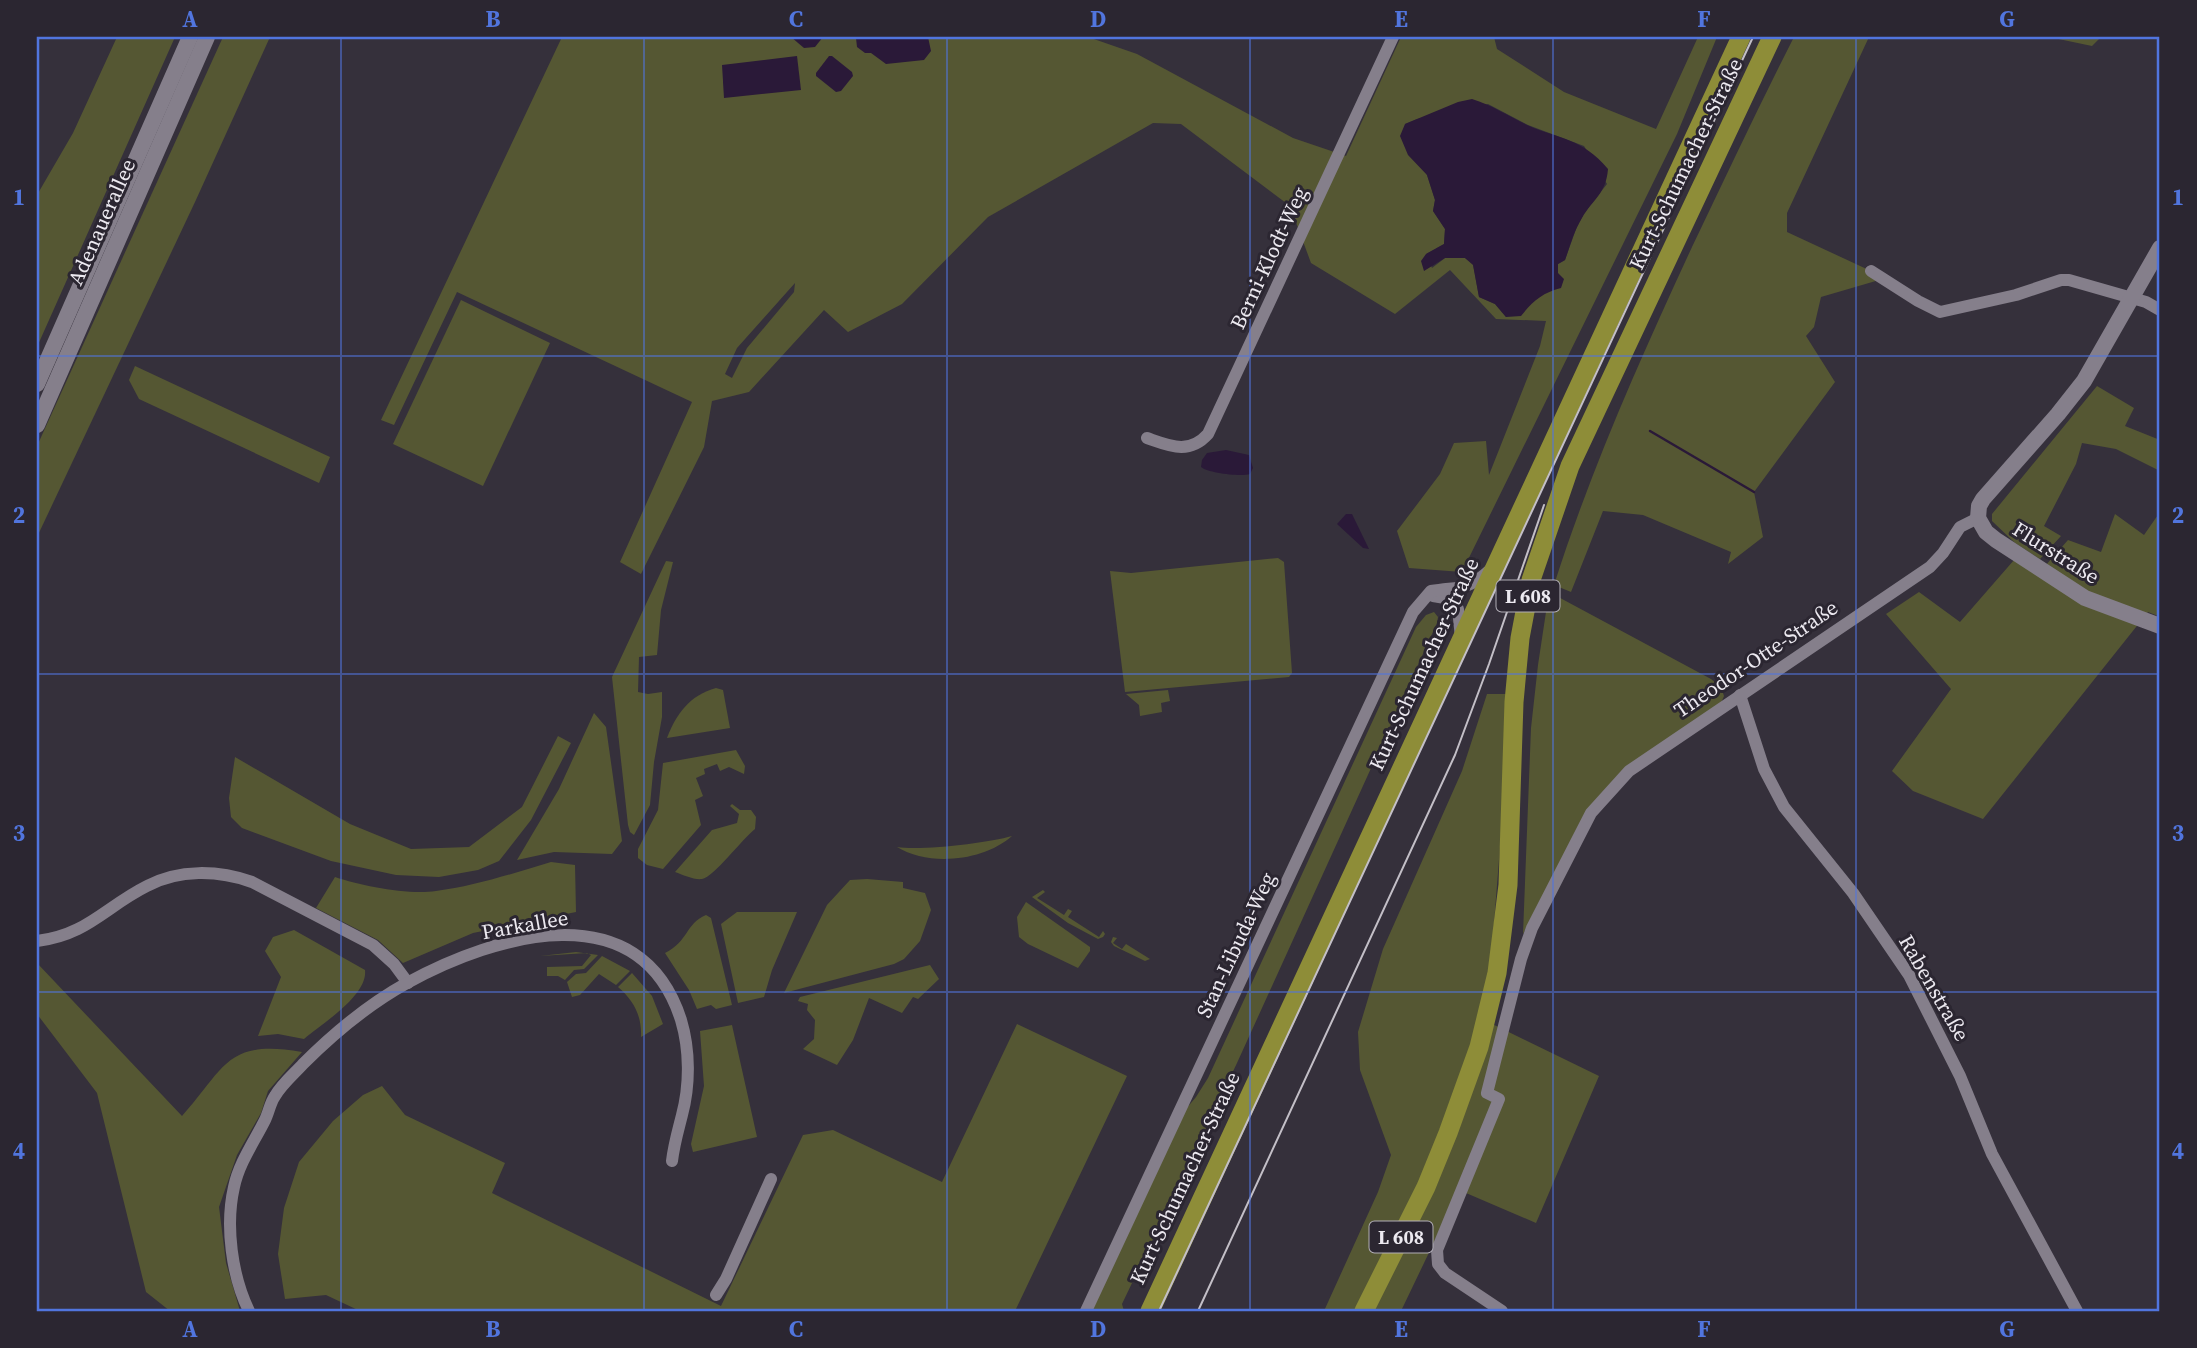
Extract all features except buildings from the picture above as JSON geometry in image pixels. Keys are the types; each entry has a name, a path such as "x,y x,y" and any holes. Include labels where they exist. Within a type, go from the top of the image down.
{"main road":[{"name":"Adenauerallee","path":"37,384 190,37"},
{"name":"Adenauerallee","path":"37,425 208,37"},
{"name":"Kurt-Schumacher-Straße","path":"1150,1311 1741,37"},
{"name":"Kurt-Schumacher-Straße","path":"1364,1311 1426,1187 1448,1133 1479,1047 1497,973 1508,885 1514,702 1520,638 1531,580 1570,466 1772,37"},
{"name":"Theodor-Otte-Straße","path":"1978,518 1983,499 2084,382 2160,248"},
{"name":"Flurstraße","path":"1978,518 1986,532 1996,540 2074,592 2160,626"}],"street":[{"name":"Berni-Klodt-Weg","path":"1147,438 1183,449 1193,446 1208,434 1393,37"},
{"path":"1871,271 1940,312 2017,295 2061,280 2132,298 2160,310"},
{"name":"Theodor-Otte-Straße","path":"1502,1311 1445,1273 1438,1264 1437,1250 1499,1099 1487,1093 1521,959 1544,904 1591,813 1629,771 1930,567 1960,527 1978,518"},
{"path":"1425,597 1431,591 1470,585 1495,565"},
{"path":"1425,597 1445,598 1458,609 1461,641"},
{"name":"Stan-Libuda-Weg","path":"1086,1311 1413,612 1425,597"},
{"name":"Rabenstraße","path":"1740,695 1764,769 1784,807 1853,894 1909,975 1961,1076 1992,1154 2077,1311"},
{"path":"37,941 53,939 79,930 148,885 199,872 234,876 252,882 373,945 394,964 408,983"},
{"name":"Parkallee","path":"249,1311 237,1282 230,1216 236,1180 274,1096 315,1052 345,1026 408,983 450,962 510,943 568,934 610,941 633,952 654,970 663,982 682,1023 687,1052 688,1081 672,1161"},
{"path":"716,1295 771,1179"}],"green space":[{"path":"117,37 175,37 37,347 37,195 73,133"},
{"path":"223,37 270,37 37,537 37,446"},
{"path":"562,37 1088,37 1137,54 1293,138 1346,156 1401,37 1494,37 1497,49 1564,92 1656,129 1698,37 1717,37 1677,134 1462,572 1409,568 1397,531 1440,474 1454,443 1486,441 1489,475 1540,346 1546,321 1496,319 1450,270 1395,314 1311,263 1290,206 1181,124 1153,123 988,217 902,304 848,332 824,310 749,392 712,401 704,447 641,574 620,562 692,402 457,292 394,425 381,420","holes":["1488,104 1528,125 1584,146 1607,184 1584,213 1565,260 1558,264 1557,274 1547,290 1506,317 1495,304 1479,297 1473,264 1465,258 1445,258 1432,268 1426,254 1444,244 1445,229 1433,211 1435,200 1427,175 1405,124","795,283 794,292 747,348 732,378 725,374 737,348"]},
{"path":"1794,37 1869,37 1787,213 1787,232 1886,278 1821,297 1814,327 1806,336 1835,382 1754,492 1763,537 1728,564 1731,552 1643,515 1603,511 1571,592 1554,585 1600,456 1636,372 1692,247"},
{"path":"2049,37 2097,37 2099,39 2092,46"},
{"path":"461,300 550,343 483,486 393,444"},
{"path":"135,366 330,457 319,483 139,399 129,380"},
{"path":"2097,386 2134,408 2125,426 2160,440 2160,471 2116,449 2082,443 2076,464 2044,526 2061,536 2040,559 2015,543 1992,521 1992,514"},
{"path":"2160,512 2160,613 2158,616 2148,612 1983,819 1913,791 1892,771 1951,689 1886,614 1919,592 1960,622 2014,560 2038,574 2068,540 2101,552 2115,514 2144,535"},
{"path":"1278,558 1284,562 1292,673 1289,677 1125,692 1110,571 1131,573"},
{"path":"666,561 673,562 661,610 657,655 639,657 638,692 662,692 662,717 650,805 634,835 628,825 612,677"},
{"path":"1549,592 1711,679 1721,687 1724,696 1721,703 1634,764 1564,857 1523,934 1531,728"},
{"path":"1434,612 1438,617 1437,623 1237,1063 1122,1304 1124,1311 1087,1311 1180,1116 1208,1078 1416,627 1426,615"},
{"path":"716,688 723,690 730,728 667,738 685,707 699,695"},
{"path":"1168,690 1170,701 1161,703 1162,712 1140,716 1139,705 1126,694"},
{"path":"1487,694 1506,694 1503,809 1491,961 1478,1017 1599,1076 1536,1223 1459,1190 1401,1311 1324,1311 1378,1192 1391,1155 1360,1070 1358,1032 1383,949 1462,771"},
{"path":"594,713 606,727 622,841 612,854 554,852 517,860 559,789"},
{"path":"558,736 571,743 531,820 499,861 478,870 439,877 396,875 331,861 242,828 231,817 229,798 235,757 350,824 411,849 469,847 522,807"},
{"path":"736,750 745,766 744,774 729,767 720,771 717,764 704,769 705,774 696,778 703,796 695,800 701,825 663,869 647,865 638,858 638,849 658,810 663,763"},
{"path":"732,804 740,810 751,810 756,817 755,829 707,877 696,879 675,872 712,830 737,823 739,814 730,806"},
{"path":"1012,836 987,851 956,858 925,857 897,847 954,846"},
{"path":"551,862 575,865 576,912 473,933 403,963 378,940 316,908 335,877 385,889 424,892 480,883"},
{"path":"850,880 903,882 903,888 925,893 931,910 920,941 904,959 894,964 784,993 827,905"},
{"path":"1043,890 1045,892 1037,898 1064,915 1068,909 1072,911 1068,917 1099,937 1103,931 1103,937 1098,939 1068,923 1032,897"},
{"path":"1026,902 1090,947 1078,968 1019,937 1017,917"},
{"path":"737,912 797,912 772,970 764,997 738,1003 721,924"},
{"path":"706,915 711,918 732,1005 716,1009 711,1005 697,1009 689,990 665,953 679,943 694,923"},
{"path":"294,930 365,970 364,979 343,1008 304,1039 278,1034 258,1036 281,977 265,951 273,937"},
{"path":"1113,937 1117,938 1113,943 1122,949 1126,944 1150,959 1145,961 1114,946 1111,942"},
{"path":"576,952 585,953 540,956"},
{"path":"588,954 598,955 584,969 574,970 565,980 558,976 547,976 547,967 582,966 591,955"},
{"path":"602,956 630,971 616,985 599,974 580,995 572,997 567,982 576,974 586,973"},
{"path":"37,963 182,1116 219,1071 242,1054 277,1049 302,1052 268,1091 261,1113 237,1155 219,1207 226,1263 240,1311 170,1311 146,1292 97,1093 37,1014"},
{"path":"930,965 939,979 918,999 913,997 902,1013 869,998 853,1040 837,1065 803,1049 814,1039 815,1020 807,1010 808,1004 798,1001 800,997"},
{"path":"632,973 652,996 663,1024 641,1037 636,1009 618,987"},
{"path":"1017,1024 1127,1076 1015,1311 360,1311 326,1295 285,1299 278,1254 284,1208 299,1162 333,1121 363,1095 382,1086 405,1115 505,1163 492,1193 721,1306 803,1135 833,1130 942,1182"},
{"path":"732,1025 757,1137 693,1152 691,1144 704,1086 700,1031"}],"shaded area":[{"path":"791,37 823,37 815,47 804,48"},
{"path":"928,37 931,51 924,60 886,64 857,47 856,38"},
{"path":"797,56 801,90 724,98 722,65"},
{"path":"829,56 852,72 853,76 841,91 836,92 816,76"},
{"path":"1472,99 1527,125 1580,145 1608,169 1605,185 1579,223 1565,260 1558,264 1558,273 1564,279 1561,288 1538,298 1521,316 1506,317 1495,304 1479,297 1473,265 1465,258 1445,258 1424,271 1421,261 1426,254 1444,244 1445,229 1433,211 1435,200 1427,175 1408,155 1400,136 1405,124"},
{"path":"1226,450 1249,455 1253,468 1250,474 1225,474 1201,467 1207,453"},
{"path":"1346,514 1352,514 1369,549 1363,548 1337,524"}],"waterway":[{"path":"1650,431 1754,492"}],"tram line":[{"path":"1159,1311 1753,37"},
{"path":"1198,1311 1455,755 1544,505"}]}
